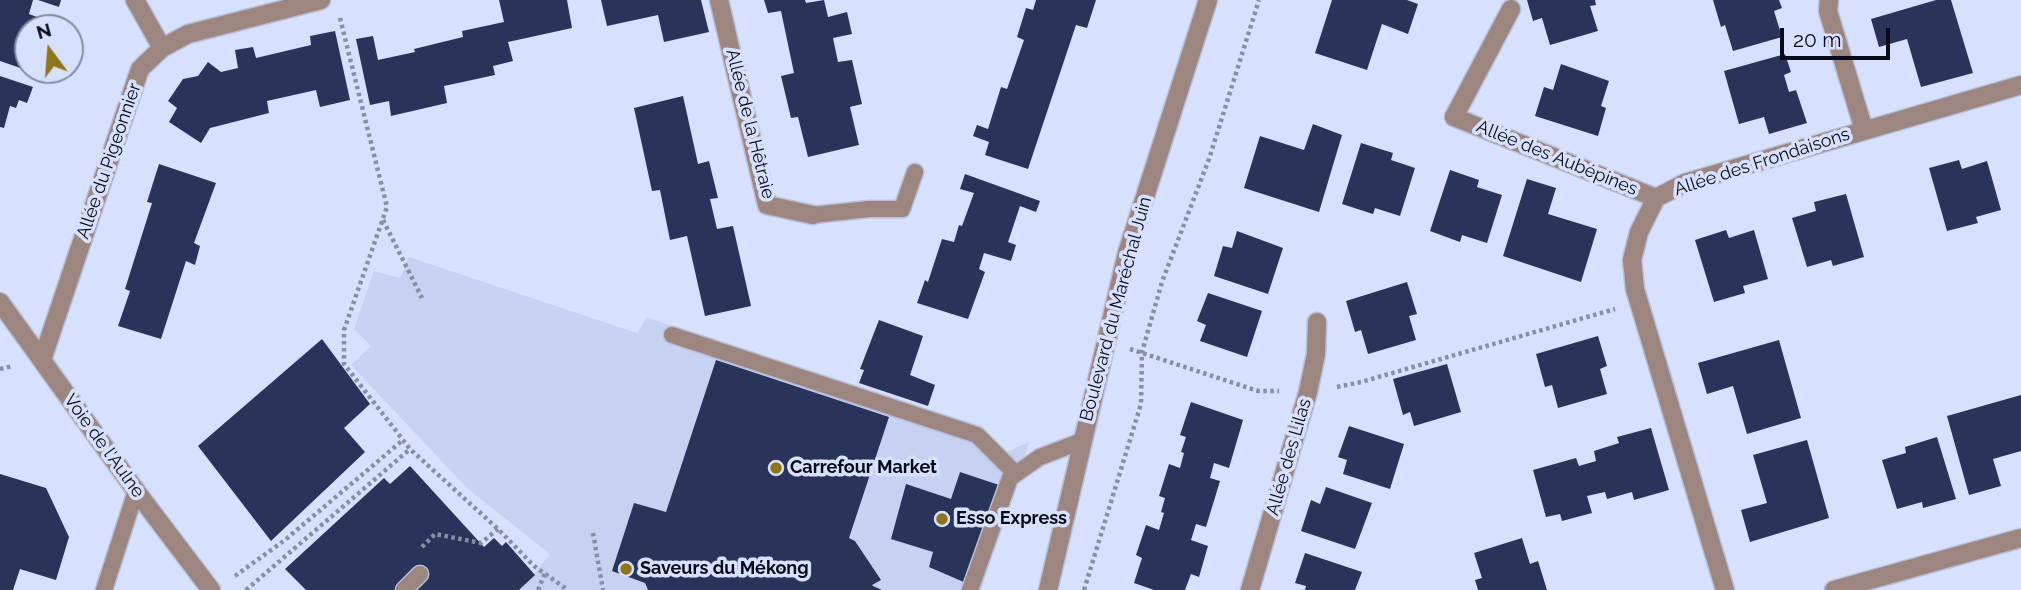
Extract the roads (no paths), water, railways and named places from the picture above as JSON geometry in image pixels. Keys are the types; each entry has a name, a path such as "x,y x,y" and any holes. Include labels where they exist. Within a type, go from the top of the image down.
{"street":[{"path":"135,0 162,48"},
{"name":"Allée du Pigeonnier","path":"43,360 140,69 162,48 188,34 321,0"},
{"name":"Allée de la Hêtraie","path":"719,0 767,205 813,215"},
{"name":"Boulevard du Maréchal Juin","path":"1046,587 1127,253 1208,0"},
{"path":"1829,0 1828,10 1864,130"},
{"name":"Allée des Aubépines","path":"1511,9 1454,117 1656,198"},
{"name":"Allée des Frondaisons","path":"1725,590 1635,289 1632,260 1639,232 1656,198 1685,183 2021,85"},
{"name":"Voie de l'Aulne","path":"0,302 208,589"},
{"name":"Allée des Lilas","path":"1250,590 1308,392 1316,354 1317,323"},
{"path":"1834,590 2021,538"}],"lane":[{"path":"813,215 869,209 902,209 915,172"},
{"path":"672,335 977,435 1016,474"},
{"path":"970,590 1010,478 1040,457 1082,440"},
{"path":"104,590 136,491"},
{"path":"404,590 420,575"}],"place":[{"name":"Carrefour Market","path":"776,468"},
{"name":"Esso Express","path":"942,519"},
{"name":"Saveurs du Mékong","path":"626,569"}]}
